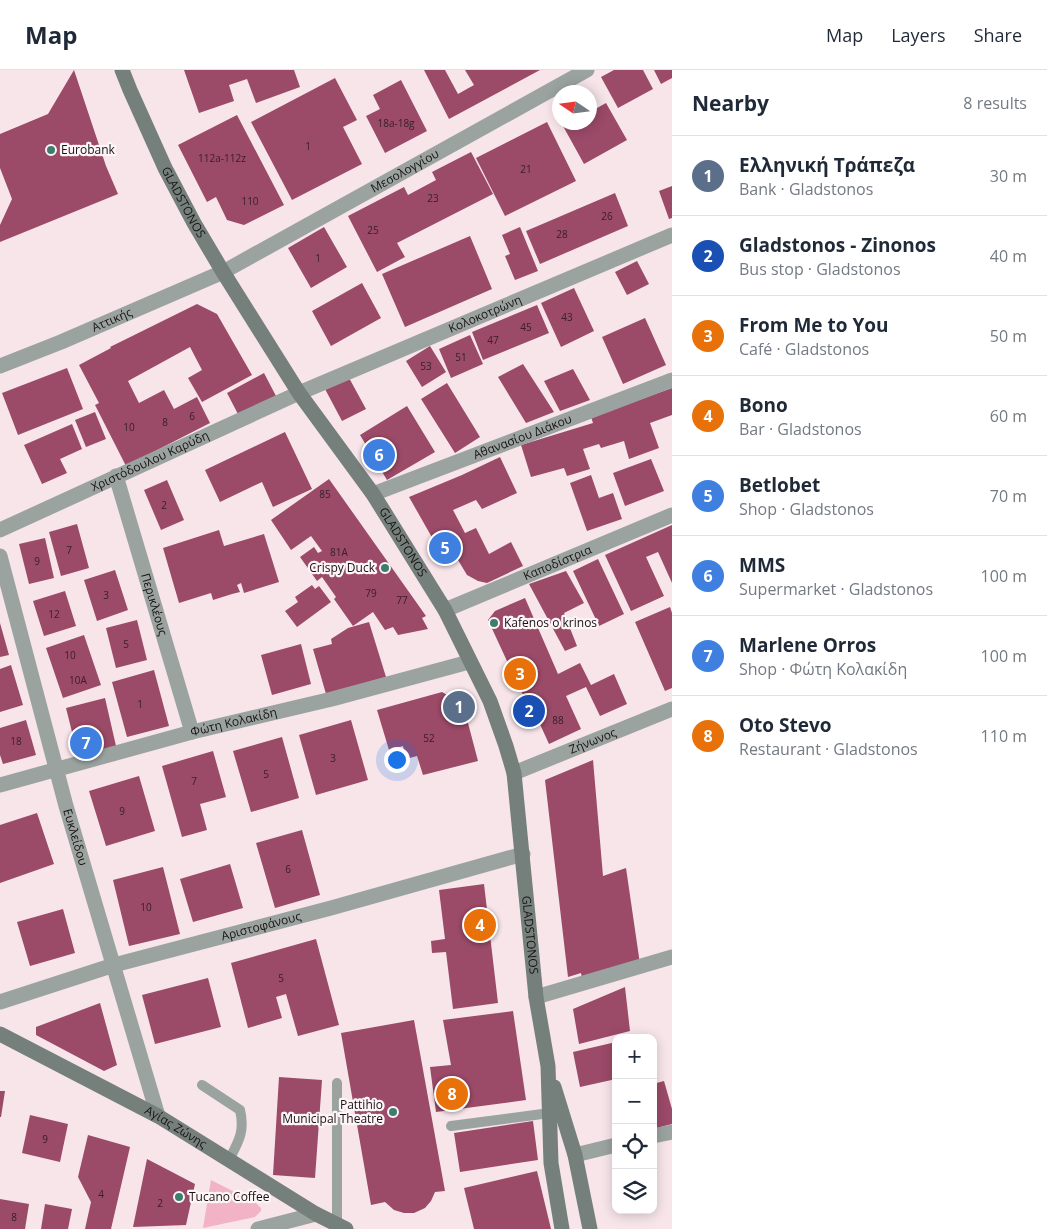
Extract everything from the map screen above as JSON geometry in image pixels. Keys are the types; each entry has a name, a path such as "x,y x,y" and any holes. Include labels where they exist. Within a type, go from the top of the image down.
{"main road":[{"name":"GLADSTONOS","path":"122,70 165,168 222,272 300,393 373,494 445,610 469,662 490,701 514,773 536,997 548,1066 575,1155 590,1229"},
{"name":"Αγίας Ζώνης","path":"0,1034 158,1116 316,1214 341,1227"},
{"name":"GLADSTONOS","path":"548,1066 551,1163 562,1229"}],"street":[{"name":"Μεσολογγίου","path":"222,272 587,70"},
{"name":"Κολοκοτρώνη","path":"300,393 672,235"},
{"name":"Αττικής","path":"0,366 61,342 222,272"},
{"name":"Αθανασίου Διάκου","path":"373,494 672,380"},
{"name":"Χριστόδουλου Καρύδη","path":"0,530 300,393"},
{"name":"Περικλέους","path":"116,476 192,732"},
{"name":"Καποδίστρια","path":"445,610 672,515"},
{"name":"Ευκλείδου","path":"0,556 69,816 158,1116"},
{"name":"Φώτη Κολακίδη","path":"0,785 192,732 332,699 469,662"},
{"name":"Ζήνωνος","path":"514,773 672,708"},
{"name":"Αριστοφάνους","path":"0,1002 114,965 331,908 523,854"},
{"path":"536,997 672,957"},
{"path":"657,1135 672,1132"},
{"path":"575,1155 612,1146"},
{"path":"258,1229 316,1214"}],"lane":[{"path":"338,1083 341,1227"},
{"path":"202,1085 240,1110 243,1122 241,1137 229,1160"},
{"path":"450,1126 550,1113"}],"shaded area":[{"path":"211,1180 256,1203 261,1208 261,1211 255,1217 203,1228"}],"building":[{"name":"Eurobank","path":"74,70 106,166 118,194 0,242 0,225 12,199 0,168 0,134 48,114"},
{"path":"184,70 294,70 300,87 256,103 247,79 229,85 234,101 199,113"},
{"path":"424,70 445,70 458,94 474,85 465,70 540,70 449,119"},
{"path":"614,70 643,70 653,89 618,108 601,77"},
{"path":"654,70 672,70 672,78 661,84"},
{"path":"335,78 357,120 343,127 362,164 292,200 251,122"},
{"path":"401,80 427,131 385,153 366,116 380,109 373,95"},
{"path":"606,103 627,140 584,164 565,130 597,130 597,108"},
{"path":"237,115 284,205 244,225 227,220 216,197 207,202 178,145"},
{"path":"547,122 576,181 505,216 476,158"},
{"path":"471,152 493,194 397,243 405,257 377,272 348,216 404,187 408,195 436,180 432,172"},
{"path":"672,186 672,218 669,219 659,191"},
{"path":"615,193 628,226 540,264 526,231"},
{"path":"324,227 347,267 311,288 288,248"},
{"path":"520,227 538,271 515,280 505,256 510,254 502,235"},
{"path":"470,236 492,289 405,327 382,274"},
{"path":"637,261 649,284 627,295 615,272"},
{"path":"362,283 381,318 331,346 312,311"},
{"path":"574,288 594,331 561,347 541,303"},
{"path":"197,304 217,314 252,375 202,402 188,378 202,370 190,347 128,381 139,403 164,390 174,409 197,397 210,423 126,466 95,405 99,403 79,365 110,347"},
{"path":"537,305 549,333 483,360 472,332"},
{"path":"645,318 666,365 623,384 602,337"},
{"path":"470,335 483,364 451,378 439,349"},
{"path":"430,346 446,372 422,387 406,361"},
{"path":"523,364 554,412 526,423 498,377"},
{"path":"67,368 83,409 18,435 2,393"},
{"path":"573,369 590,400 560,411 544,381"},
{"path":"264,373 276,396 239,416 227,393"},
{"path":"348,376 366,409 342,421 325,389"},
{"path":"447,383 480,437 455,453 421,399"},
{"path":"672,388 672,415 650,423 659,448 629,459 624,441 601,448 599,444 583,449 590,469 567,476 564,468 531,477 521,445 593,423 591,417"},
{"path":"407,406 435,452 387,480 360,435"},
{"path":"95,412 106,439 86,447 75,420"},
{"path":"72,424 82,449 60,459 67,473 42,484 24,445"},
{"path":"285,432 312,489 273,507 262,482 220,502 205,470"},
{"path":"500,457 517,493 482,509 476,500 453,510 465,533 476,528 489,554 511,542 523,566 487,583 467,575 452,550 442,555 409,497"},
{"path":"651,459 664,491 625,506 613,473"},
{"path":"591,475 599,498 613,493 622,519 587,531 570,483"},
{"path":"329,479 426,616 422,618 428,629 398,635 393,627 385,630 373,612 353,626 334,599 336,597 322,577 317,581 300,557 314,547 318,553 322,551 311,536 291,550 271,520"},
{"path":"167,480 184,520 161,530 144,490"},
{"path":"77,524 89,568 61,576 49,532"},
{"path":"672,525 672,583 658,552 646,557 664,596 631,611 605,555"},
{"path":"219,530 224,546 264,534 279,582 244,593 241,583 237,585 240,592 213,600 211,593 179,603 163,548"},
{"path":"45,538 54,578 29,584 19,544"},
{"path":"598,559 624,614 599,626 573,571"},
{"path":"115,570 128,610 97,621 84,580"},
{"path":"566,571 584,603 564,613 577,646 565,651 529,584"},
{"path":"312,585 315,589 319,586 331,602 297,627 285,611 298,602 295,597"},
{"path":"65,591 76,626 44,636 33,601"},
{"path":"525,598 558,674 580,663 591,685 614,674 627,704 600,716 586,687 566,696 581,729 549,744 534,711 532,712 520,689 488,620 495,611"},
{"path":"670,607 672,613 672,688 665,691 635,622"},
{"path":"137,620 147,660 116,668 106,628"},
{"path":"369,622 386,677 326,694 313,649 332,644 331,639 348,628"},
{"path":"0,623 9,655 0,657"},
{"path":"84,635 101,685 63,698 46,648"},
{"path":"301,644 311,684 272,695 261,655"},
{"path":"11,665 23,705 0,712 0,669"},
{"path":"154,670 169,726 127,737 112,682"},
{"path":"442,692 463,704 478,761 423,775 417,756 406,759 403,746 389,750 377,710"},
{"path":"105,698 116,746 78,756 66,708"},
{"path":"26,720 36,755 3,764 0,755 0,728"},
{"path":"351,720 368,780 316,795 299,735"},
{"path":"282,737 299,798 251,812 233,751"},
{"path":"213,751 226,797 200,804 207,830 182,837 162,766"},
{"path":"593,760 603,876 626,868 640,964 583,983 581,973 568,977 545,780"},
{"path":"139,776 155,831 106,846 89,791"},
{"path":"37,813 54,864 0,883 0,825"},
{"path":"302,830 320,895 275,908 256,843"},
{"path":"230,864 243,908 193,922 180,879"},
{"path":"163,867 180,934 129,946 113,880"},
{"path":"484,884 498,1003 453,1009 446,952 432,953 431,941 445,939 439,890"},
{"path":"63,909 75,953 30,966 17,922"},
{"path":"316,939 339,1025 298,1036 286,994 276,997 282,1018 248,1028 231,963"},
{"path":"208,978 221,1027 155,1044 142,995"},
{"path":"625,987 630,1031 612,1034 612,1036 579,1044 573,1009"},
{"path":"100,1003 117,1065 104,1071 36,1035 36,1027"},
{"path":"513,1011 526,1100 436,1112 430,1067 451,1065 443,1020"},
{"name":"Pattihio Municipal Theatre","path":"414,1020 445,1191 435,1192 425,1208 414,1213 404,1213 394,1210 385,1202 371,1205 341,1033"},
{"path":"612,1043 612,1080 580,1087 573,1052"},
{"path":"279,1077 322,1080 315,1178 273,1175"},
{"path":"664,1081 672,1109 672,1124 657,1128 657,1124 657,1083"},
{"path":"0,1091 5,1091 1,1117 0,1117"},
{"path":"30,1115 68,1124 60,1162 22,1153"},
{"path":"533,1121 538,1160 460,1172 454,1133"},
{"path":"88,1135 130,1147 111,1229 85,1229 91,1202 78,1177"},
{"path":"147,1159 195,1184 186,1225 133,1227"},
{"path":"537,1171 551,1229 474,1229 464,1188"},
{"path":"0,1199 29,1204 25,1229 0,1229"},
{"path":"45,1204 72,1209 68,1229 41,1229"}],"place":[{"name":"Eurobank","path":"51,150"},
{"name":"MMS","path":"379,455"},
{"name":"Betlobet","path":"445,548"},
{"name":"Crispy Duck","path":"385,568"},
{"name":"Kafenos o krinos","path":"494,623"},
{"name":"From Me to You","path":"520,674"},
{"name":"Ελληνική Τράπεζα","path":"459,707"},
{"name":"Gladstonos - Zinonos","path":"529,711"},
{"name":"Marlene Orros","path":"86,743"},
{"name":"Bono","path":"480,925"},
{"name":"Oto Stevo","path":"452,1094"},
{"name":"Pattihio Municipal Theatre","path":"393,1112"},
{"name":"Tucano Coffee","path":"179,1197"}]}
